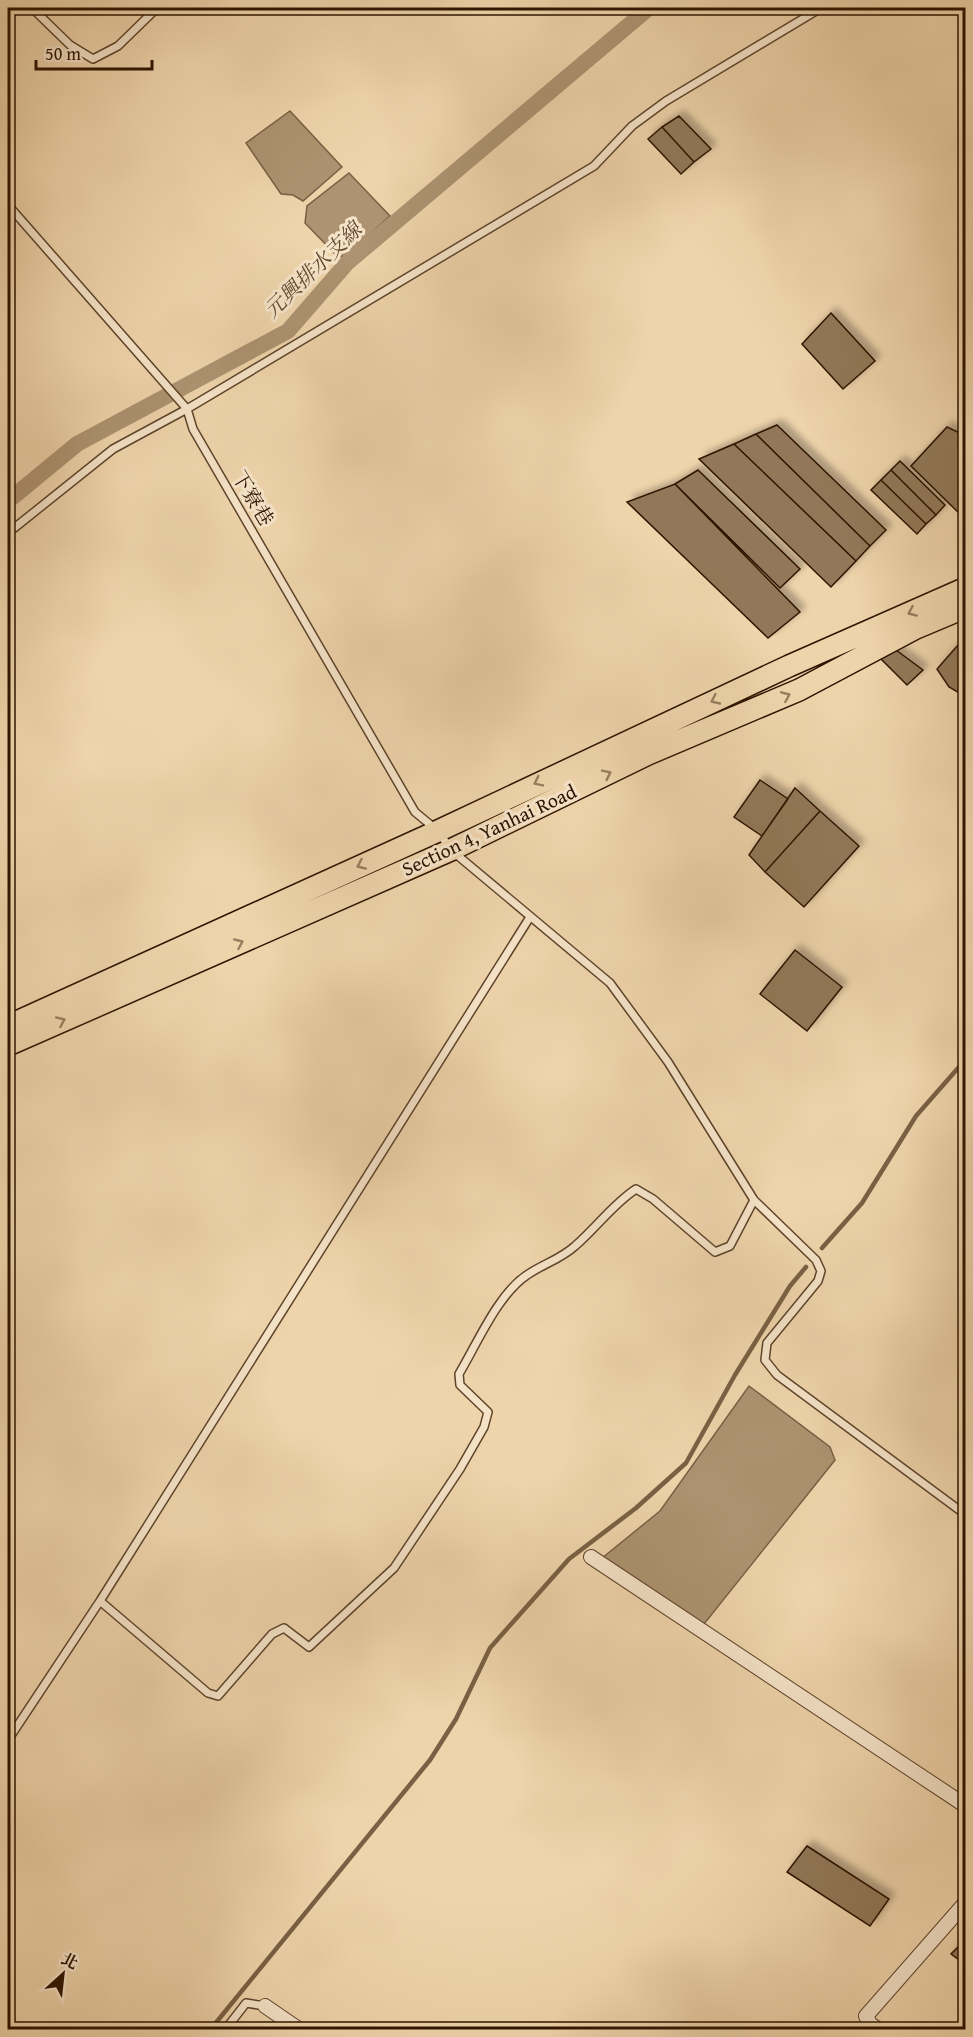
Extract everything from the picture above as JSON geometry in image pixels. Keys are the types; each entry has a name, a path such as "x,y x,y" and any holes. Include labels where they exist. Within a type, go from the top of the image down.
{"main road":[{"name":"Section 4, Yanhai Road","path":"9,1037 789,666 966,588"},
{"name":"Section 4, Yanhai Road","path":"9,1037 451,850 648,754 799,690 916,628 966,607"}],"street":[{"path":"591,1557 966,1806"},
{"path":"879,2030 870,2024 866,2016 966,1902"},
{"path":"265,2006 300,2030"}],"lane":[{"path":"32,8 70,45 93,59 118,46 157,8"},
{"path":"8,533 113,448 187,409 594,166 632,126 666,101 821,8"},
{"name":"下寮巷","path":"8,205 187,409 193,429 415,812 438,831 451,850 610,983 668,1062 754,1200 816,1260 821,1271 818,1281 767,1343 765,1360 777,1375 966,1515"},
{"path":"8,1740 100,1601 530,917"},
{"path":"100,1601 208,1694 218,1695 272,1634 285,1628 309,1647 394,1568 460,1469 484,1427 488,1412 460,1385 459,1374 504,1298 526,1275 566,1255 599,1225 624,1197 636,1189 653,1199 715,1252 729,1246 754,1200"},
{"path":"225,2030 246,2003 265,2006"}],"shaded area":[{"path":"290,111 342,167 303,201 293,195 281,194 246,143"},
{"path":"349,173 390,216 346,256 338,257 305,223 307,206"},
{"path":"749,1386 830,1447 835,1460 700,1629 601,1559 660,1511"}],"building":[{"path":"679,116 711,149 694,162 662,127"},
{"path":"662,127 694,162 681,174 648,139"},
{"path":"831,313 875,361 843,389 802,344"},
{"path":"777,425 886,530 870,546 756,434"},
{"path":"947,427 960,433 966,439 966,520 911,466"},
{"path":"756,434 870,546 856,561 734,444"},
{"path":"734,444 856,561 831,587 699,459"},
{"path":"900,461 945,505 936,515 891,470"},
{"path":"698,470 800,569 780,588 675,484"},
{"path":"891,470 936,515 926,524 881,480"},
{"path":"881,480 926,524 917,534 871,490"},
{"path":"675,484 800,612 768,638 627,502"},
{"path":"966,636 966,697 949,687 937,669"},
{"path":"892,647 923,670 907,685 881,659"},
{"path":"760,780 788,799 762,836 734,817"},
{"path":"795,788 820,811 765,872 749,855"},
{"path":"820,811 859,846 804,907 765,872"},
{"path":"795,950 842,987 807,1031 760,994"},
{"path":"807,1846 889,1899 870,1926 787,1872"},
{"path":"966,1939 966,1965 951,1954"}],"waterway":[{"name":"元興排水支線","path":"8,501 77,444 288,331 347,263 649,8"},
{"path":"822,1248 862,1203 916,1116 966,1059"},
{"path":"210,2030 430,1760 456,1719 490,1648 569,1559 636,1508 686,1463 735,1375 790,1286 806,1267"}]}
